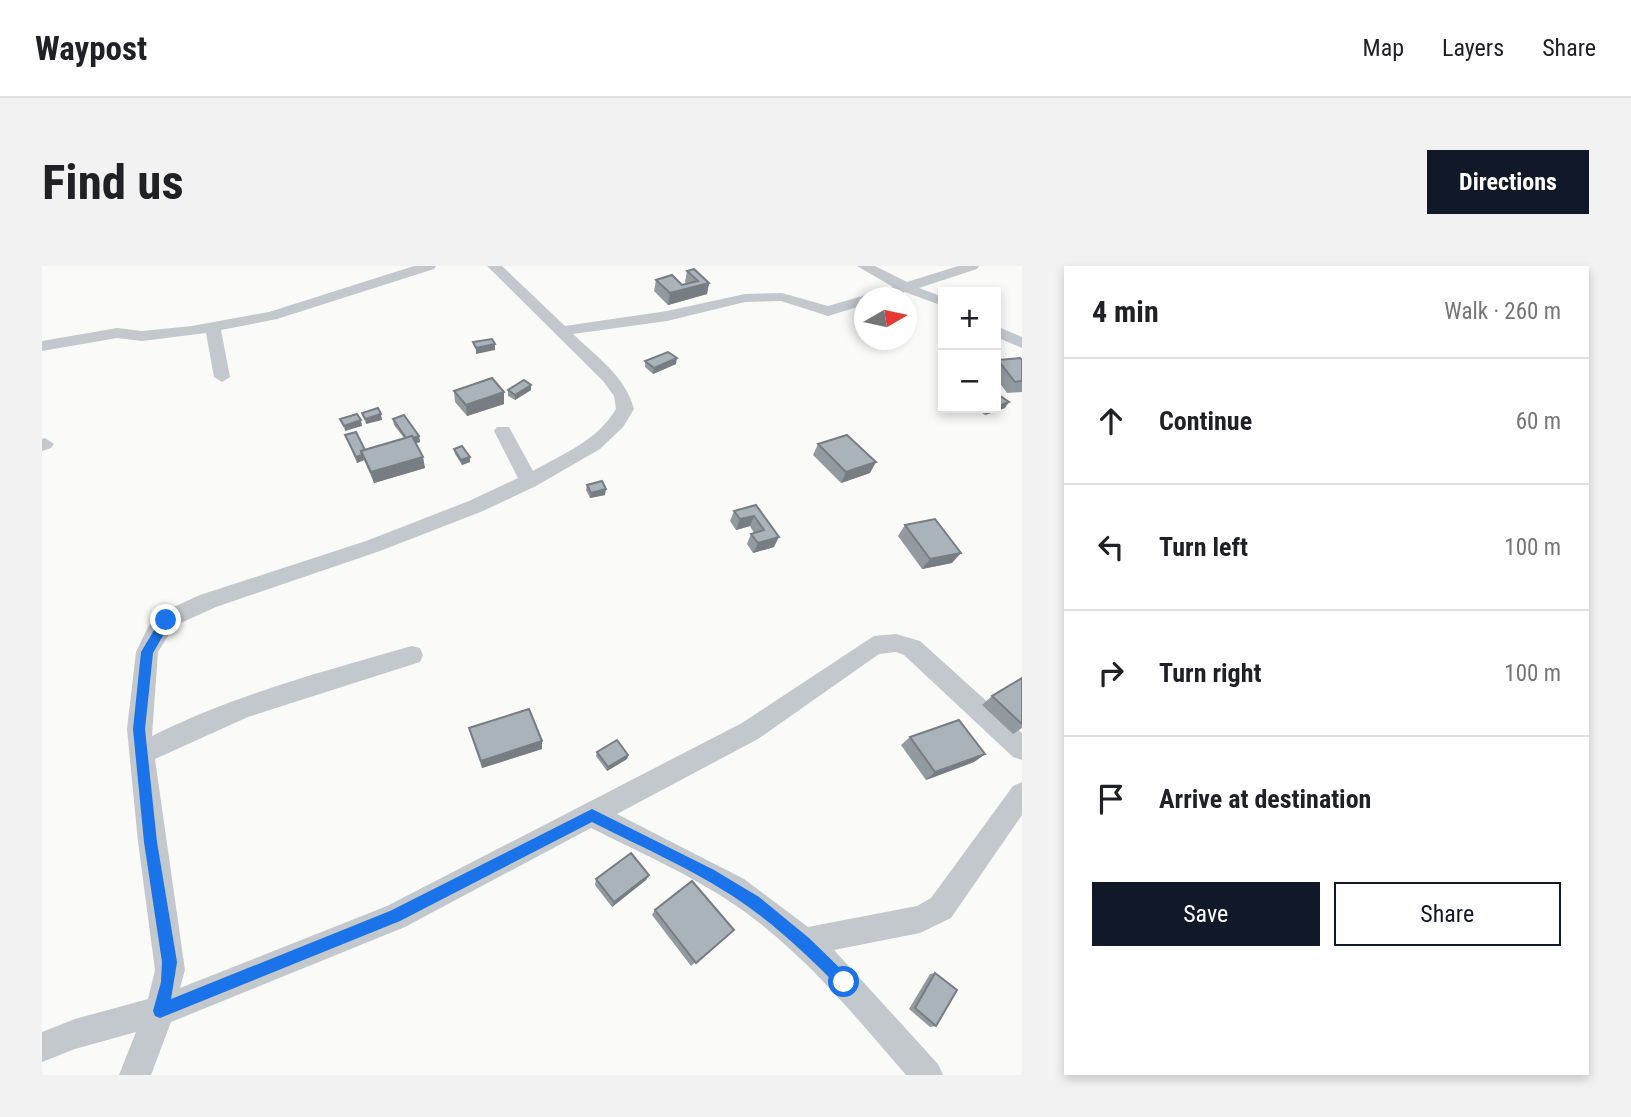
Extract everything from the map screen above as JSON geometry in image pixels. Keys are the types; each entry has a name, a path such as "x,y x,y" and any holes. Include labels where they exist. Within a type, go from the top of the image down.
{"street":[{"path":"42,346 96,336 153,335 272,316 429,266"},
{"path":"135,1075 160,1011 170,962 151,842 139,729 147,652 166,620 208,601 373,546 476,506 529,481 594,445 617,424 625,409 622,396 608,377 495,266"},
{"path":"864,266 905,287"},
{"path":"910,287 972,266"},
{"path":"917,292 938,300"},
{"path":"560,331 667,316 745,298 782,297 828,311 854,303"},
{"path":"213,327 222,377"},
{"path":"1001,333 1022,343"},
{"path":"503,431 529,481"},
{"path":"42,1047 75,1034 160,1011 395,916 750,731 874,645 896,643 912,649 1022,749"},
{"path":"141,754 228,714 412,655"},
{"path":"804,943 920,919 941,908 1022,794"},
{"path":"592,815 754,902 804,943 844,982 927,1075"}],"building":[{"path":"694,269 709,283 670,293 656,280 672,275 682,285 698,281 687,271"},
{"path":"492,339 495,344 476,348 473,342"},
{"path":"668,352 677,358 654,368 645,361"},
{"path":"1001,360 1022,360 1022,381 1015,382 1001,364"},
{"path":"492,378 504,392 466,405 454,391"},
{"path":"524,380 531,385 515,395 508,390"},
{"path":"1001,396 1009,402 1001,405"},
{"path":"378,408 381,414 365,419 362,413"},
{"path":"357,414 361,420 344,426 340,419"},
{"path":"404,415 419,436 406,438 393,419"},
{"path":"356,432 365,450 361,451 362,455 356,457 345,435"},
{"path":"847,435 876,462 846,472 818,444"},
{"path":"412,436 423,457 371,472 361,451"},
{"path":"462,446 470,457 461,460 454,449"},
{"path":"602,481 606,489 591,493 587,485"},
{"path":"756,505 779,537 758,543 751,534 764,530 754,516 740,519 734,511"},
{"path":"935,519 961,553 930,559 905,525"},
{"path":"1022,678 1022,724 992,696"},
{"path":"529,709 542,741 481,761 469,728"},
{"path":"959,720 985,754 935,772 910,737"},
{"path":"617,740 628,755 608,767 597,752"},
{"path":"631,853 649,875 614,902 596,879"},
{"path":"692,881 734,930 696,963 655,910"},
{"path":"935,973 957,990 936,1026 915,1008"}],"route":[{"path":"166,620 147,652 139,729 151,842 170,962 160,1011 395,916 592,815 709,875 754,902 804,943 844,982"}]}
